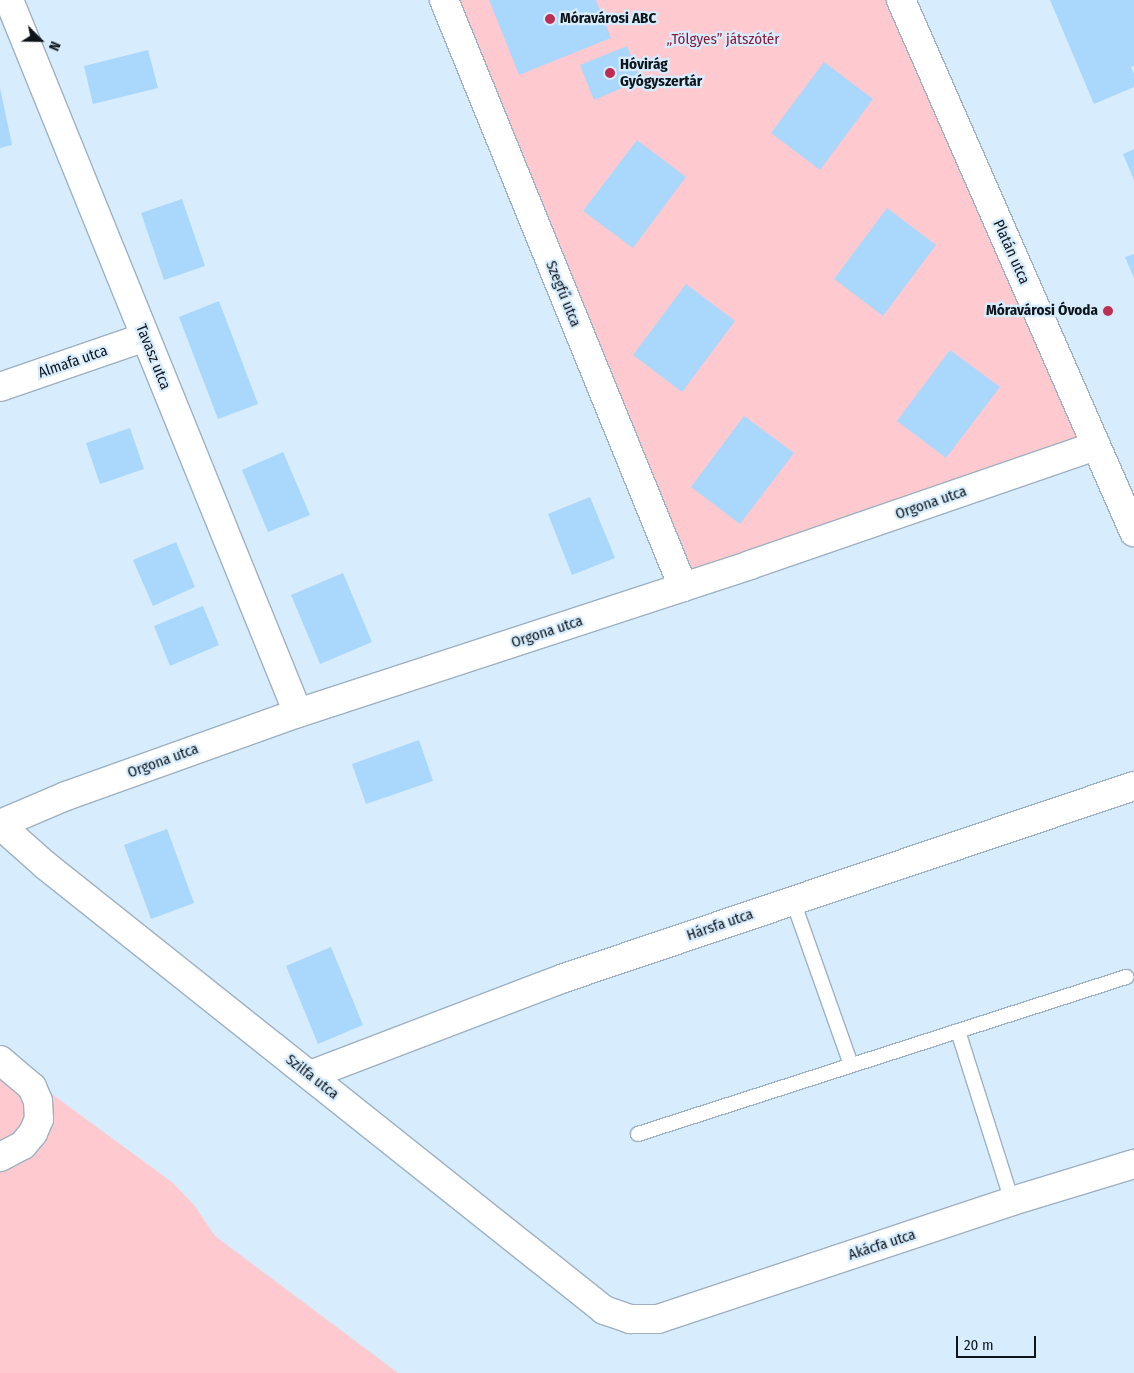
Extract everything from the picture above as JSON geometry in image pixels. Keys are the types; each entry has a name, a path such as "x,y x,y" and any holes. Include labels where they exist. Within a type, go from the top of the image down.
{"street":[{"name":"Szegfű utca","path":"444,0 683,587"},
{"name":"Platán utca","path":"901,0 1134,532"},
{"name":"Tavasz utca","path":"13,3 145,338 298,713"},
{"name":"Almafa utca","path":"0,387 145,338"},
{"name":"Orgona utca","path":"0,825 66,796 298,713 683,587 1096,446"},
{"name":"Hársfa utca","path":"310,1075 564,978 1134,786"},
{"name":"Szilfa utca","path":"0,825 45,865 604,1310 630,1319"},
{"path":"0,1060 32,1087 38,1101 39,1119 33,1133 23,1145 0,1157"},
{"name":"Akácfa utca","path":"630,1319 658,1319 1012,1202 1134,1164"}],"lane":[{"path":"793,901 851,1065"},
{"path":"638,1134 1126,977"},
{"path":"958,1031 1012,1202"}],"green space":[{"name":"„Tölgyes” játszótér","path":"444,0 900,0 1096,446 683,587"},
{"path":"0,1056 173,1183 194,1205 215,1236 398,1373 0,1373"}],"building":[{"name":"Móravárosi ABC","path":"489,0 596,0 611,38 519,75"},
{"path":"1050,0 1134,0 1134,66 1131,67 1134,74 1134,87 1094,104"},
{"name":"Hóvirág Gyógyszertár","path":"627,46 641,80 594,100 580,65"},
{"path":"148,50 158,88 93,104 84,66"},
{"path":"824,62 873,99 820,170 771,133"},
{"path":"0,88 12,145 0,148"},
{"path":"637,140 686,177 633,248 583,211"},
{"path":"1134,149 1134,180 1123,154"},
{"path":"182,199 205,266 164,280 141,213"},
{"path":"887,208 936,245 883,316 834,279"},
{"path":"1134,254 1134,278 1125,257"},
{"path":"686,284 735,321 682,392 633,355"},
{"path":"219,301 258,404 218,419 179,317"},
{"path":"950,350 1000,387 946,458 897,421"},
{"path":"744,416 794,453 740,524 691,487"},
{"path":"130,428 144,469 100,484 86,443"},
{"path":"283,452 310,515 268,532 242,470"},
{"path":"590,497 615,558 572,575 548,514"},
{"path":"176,542 195,587 153,606 133,560"},
{"path":"343,573 372,642 320,664 291,595"},
{"path":"203,606 219,645 170,666 154,626"},
{"path":"419,740 433,781 366,804 352,764"},
{"path":"167,829 194,903 151,919 124,845"},
{"path":"331,947 363,1025 318,1044 286,966"}],"place":[{"name":"Móravárosi ABC","path":"550,19"},
{"name":"Hóvirág Gyógyszertár","path":"610,73"},
{"name":"Móravárosi Óvoda","path":"1108,311"}]}
